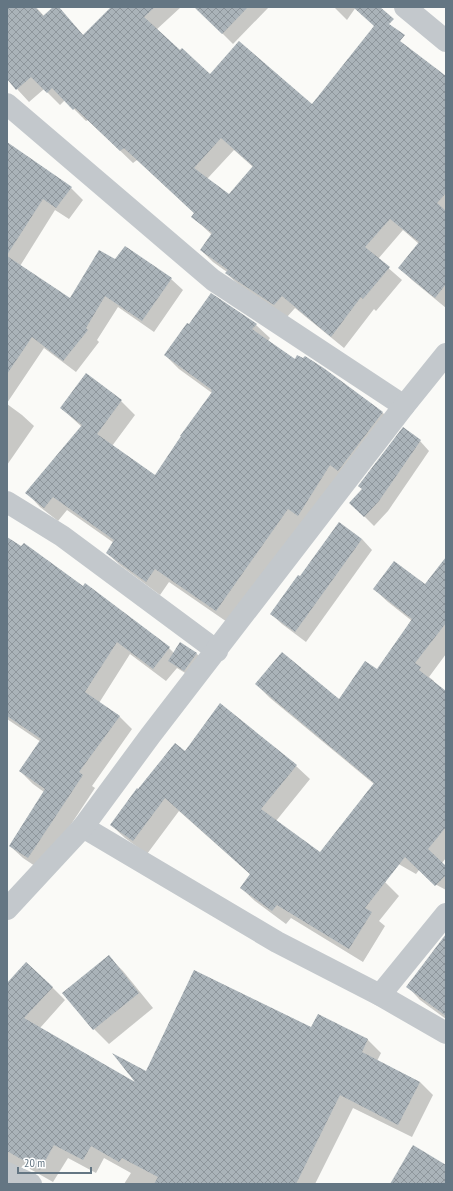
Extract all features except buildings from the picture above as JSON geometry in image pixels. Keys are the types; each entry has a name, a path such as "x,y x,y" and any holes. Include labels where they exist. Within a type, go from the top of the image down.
{"street":[{"path":"405,7 446,41"},
{"path":"7,104 213,280 404,406"},
{"path":"7,909 83,827 150,736 217,651 404,406 446,354"},
{"path":"7,502 62,536 217,651"},
{"path":"83,827 277,942 380,994 446,1033"},
{"path":"380,994 446,914"},
{"path":"7,1173 31,1184"}]}
